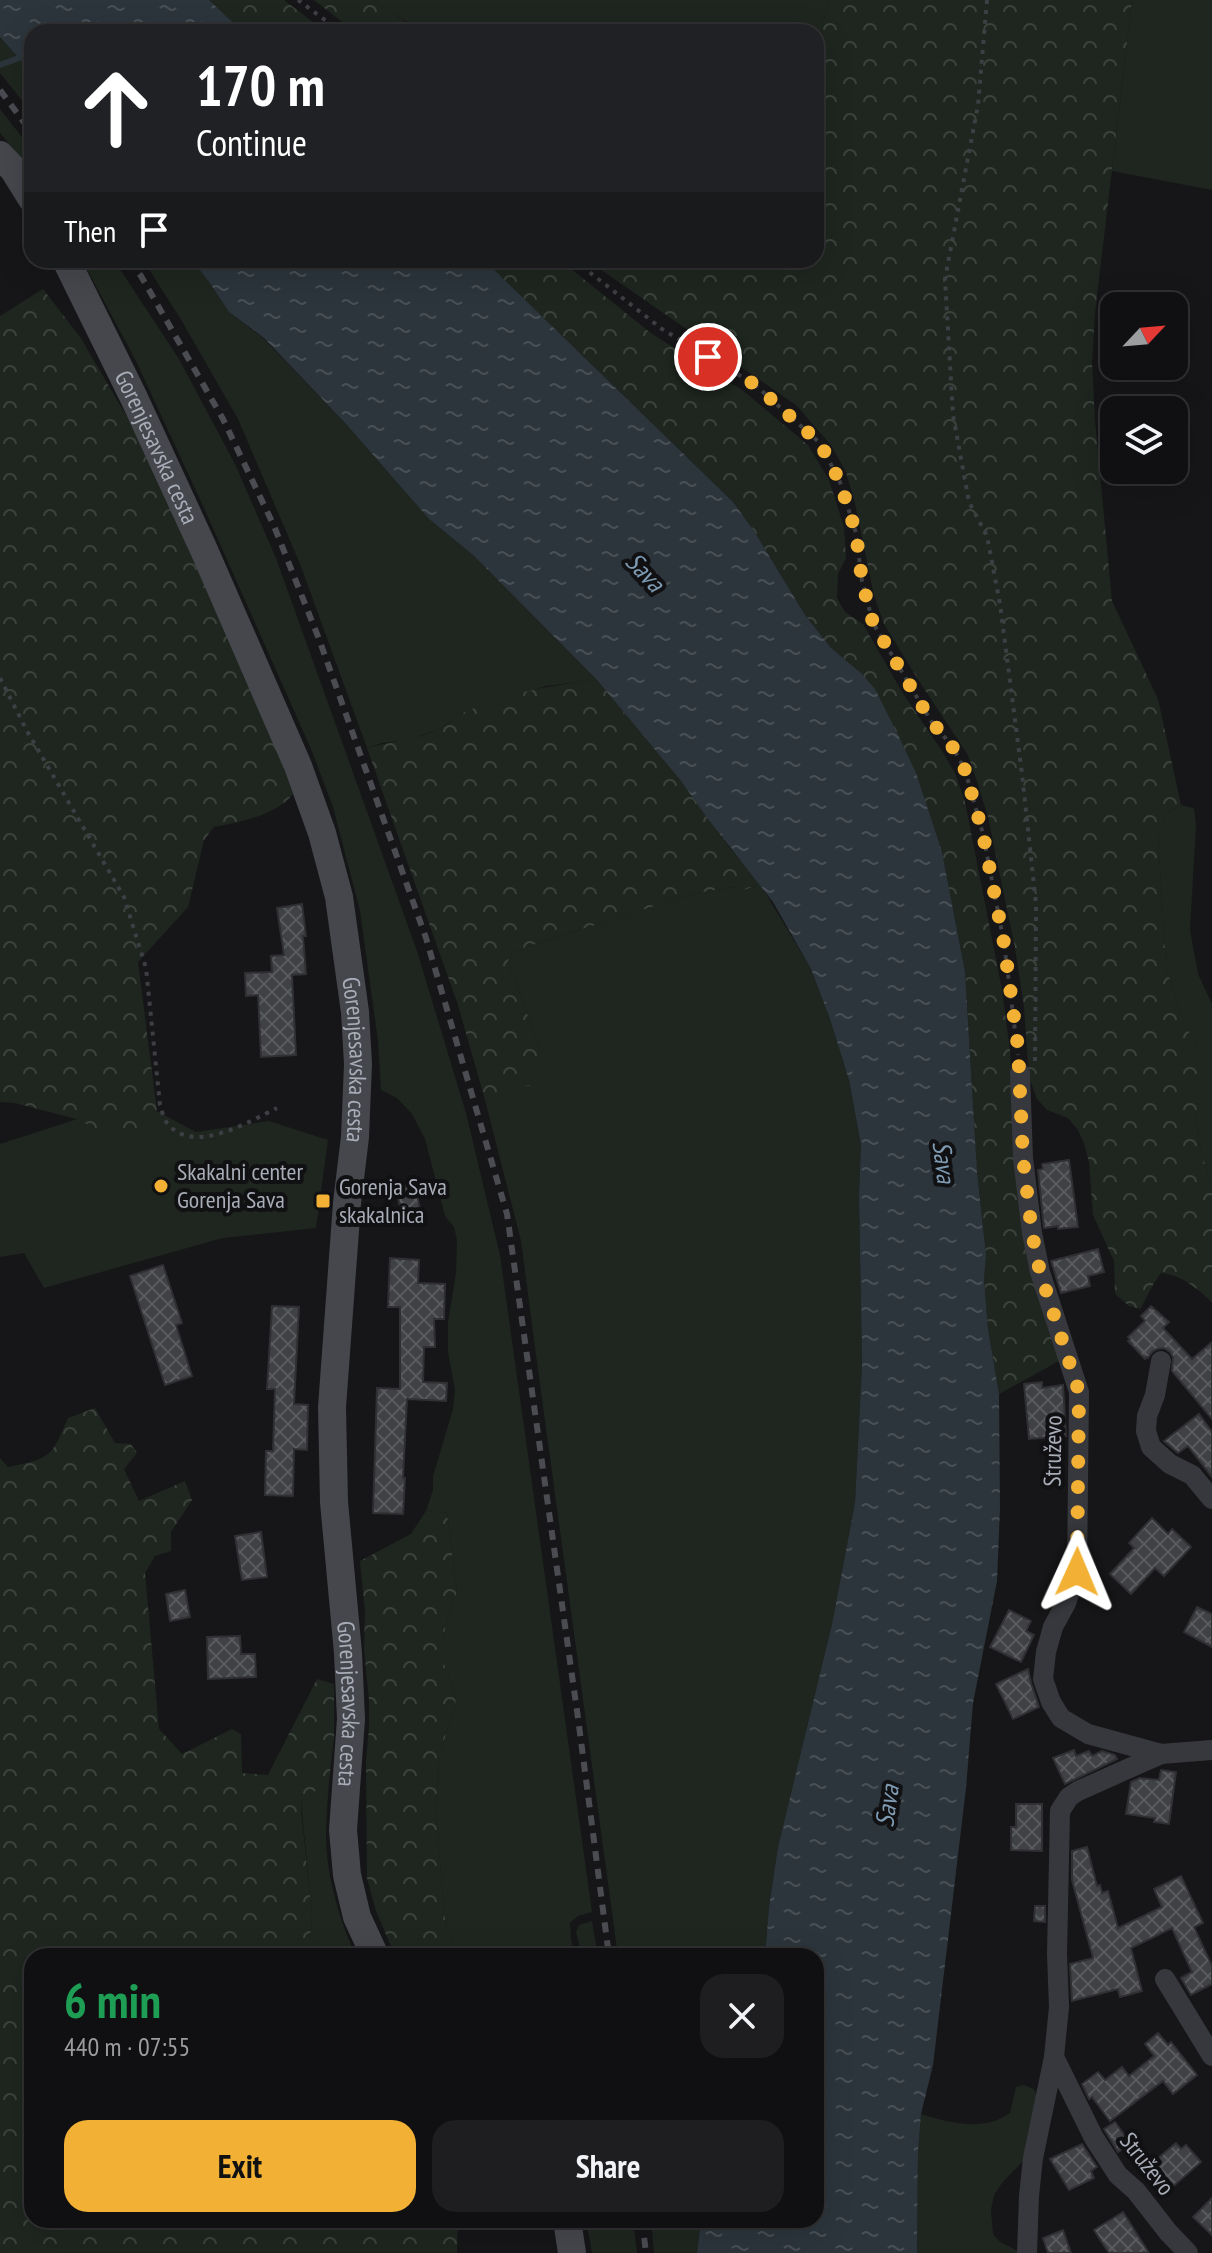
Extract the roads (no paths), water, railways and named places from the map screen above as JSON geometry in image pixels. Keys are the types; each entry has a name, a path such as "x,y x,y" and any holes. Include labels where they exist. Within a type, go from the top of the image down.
{"street":[{"path":"0,155 24,186"},
{"name":"Gorenjesavska cesta","path":"70,268 204,550 298,766 322,833 339,897 355,1012 358,1064 355,1137 332,1407 334,1502 351,1719 343,1830 347,1875 357,1917 371,1948"},
{"name":"Struževo","path":"1028,1067 1023,1158 1032,1233 1040,1272 1079,1392 1077,1572 1053,1627 1043,1679 1061,1718 1088,1734 1161,1754"},
{"path":"1161,1361 1155,1395 1147,1416 1146,1431 1151,1447 1170,1464 1192,1475 1212,1499"},
{"name":"Struževo","path":"1027,2253 1033,2158 1054,2057 1059,2007 1060,1811 1069,1797 1078,1791 1161,1754 1212,1750"},
{"path":"1165,1979 1212,2056"},
{"name":"Struževo","path":"1054,2057 1094,2138 1118,2175 1136,2191 1188,2253"},
{"path":"568,2228 572,2253"}],"water":[{"path":"0,0 209,0 234,24 24,24 24,64 0,37"},
{"name":"Sava","path":"198,268 492,268 733,502 805,615 831,648 875,689 916,773 942,852 965,972 977,1172 986,1255 984,1280 988,1329 999,1394 1000,1508 997,1581 973,1703 933,2065 921,2114 917,2253 697,2253 700,2228 824,2228 824,1948 766,1948 778,1847 832,1624 855,1503 862,1364 861,1145 849,1080 830,1019 811,969 773,902 681,781 597,680 473,555 429,519 346,424 264,338 229,312"}],"waterway":[{"path":"0,65 24,56"}],"railway":[{"path":"0,90 24,122"},
{"path":"134,268 223,419 274,526 319,639 426,938 507,1214 608,1948"},
{"path":"643,2228 646,2253"}],"place":[{"name":"Skakalni center Gorenja Sava","path":"161,1186"},
{"name":"Gorenja Sava skakalnica","path":"323,1201"}]}
